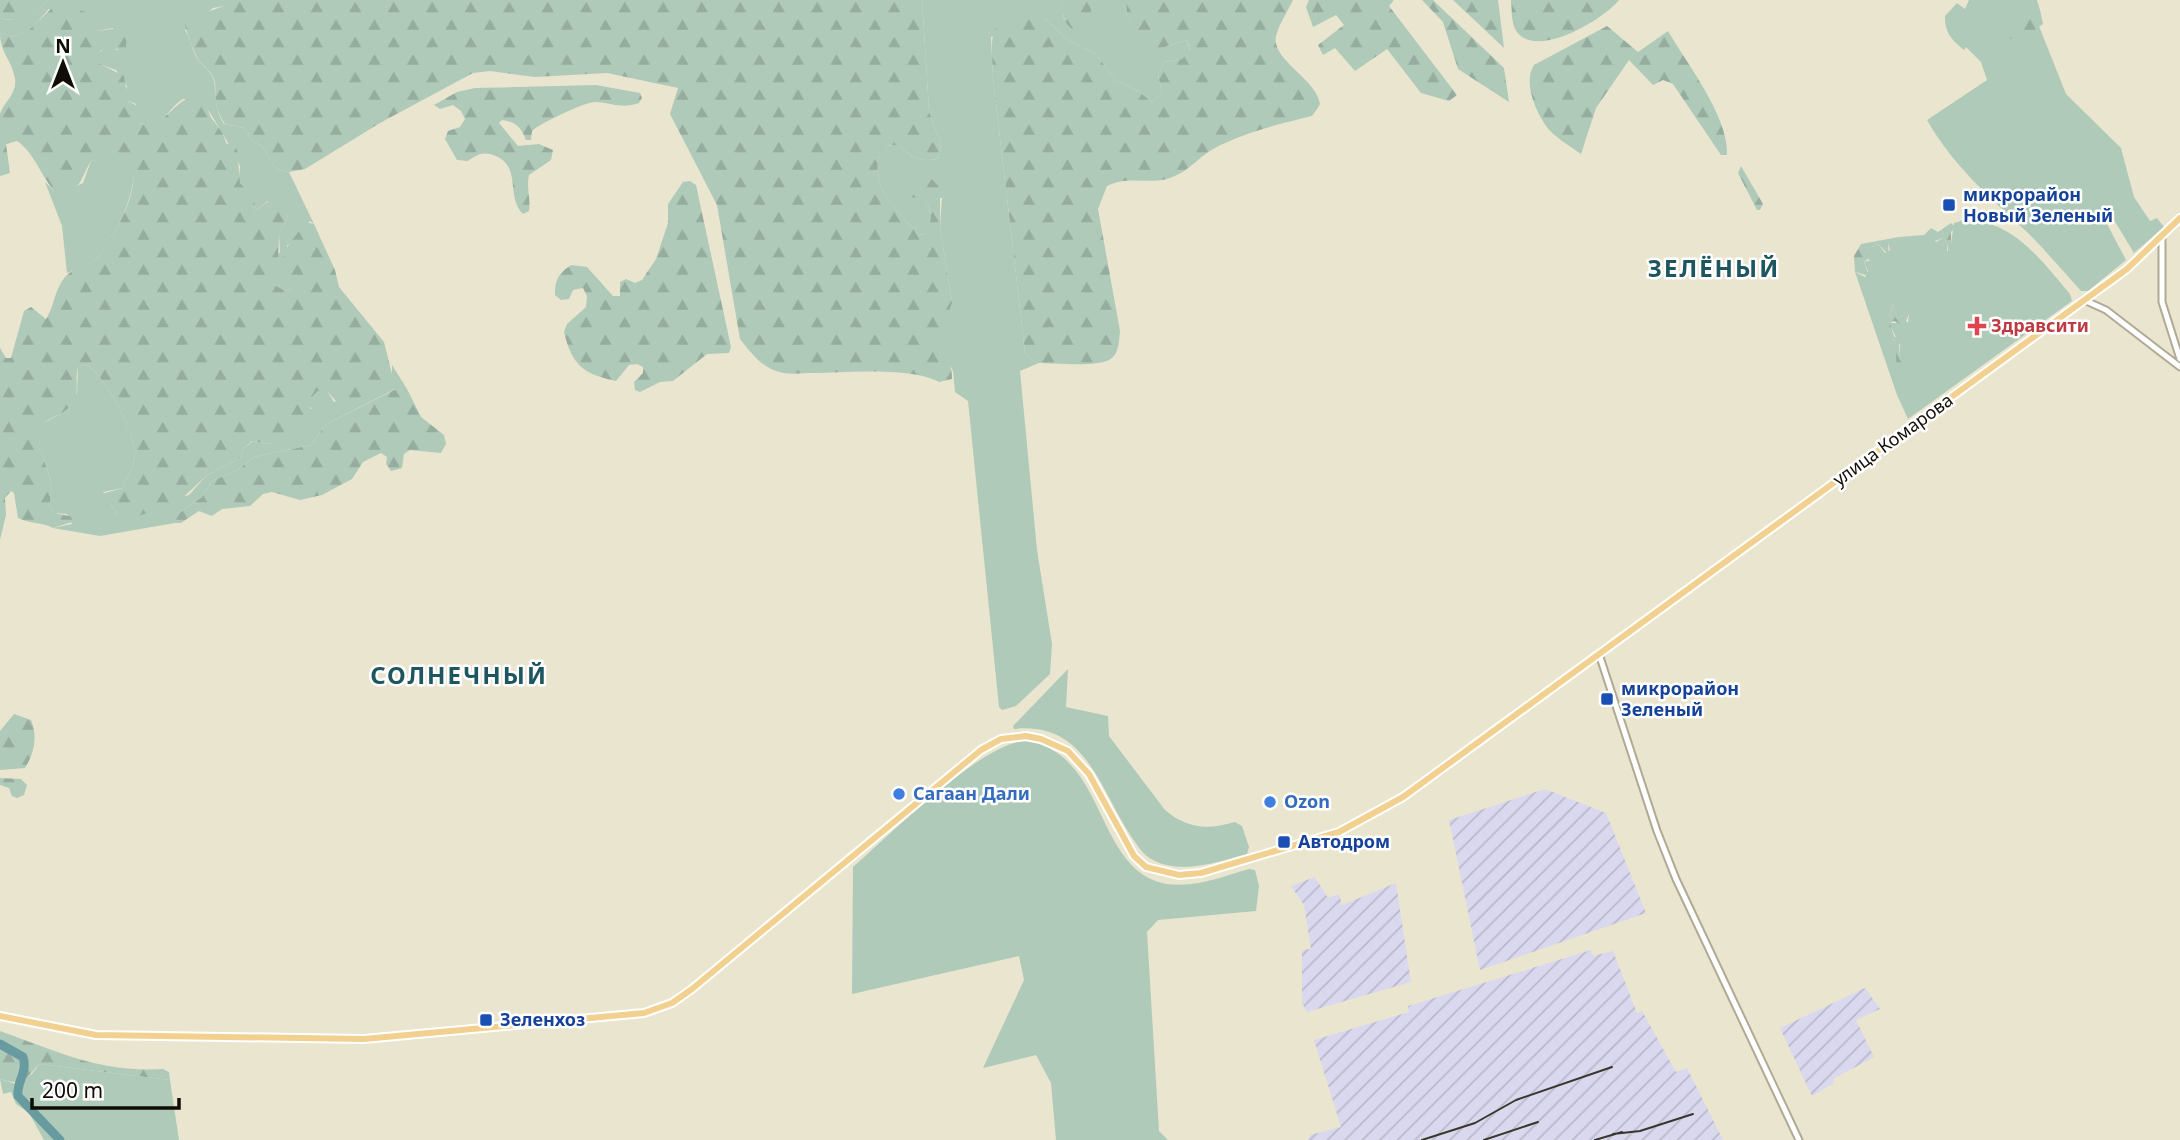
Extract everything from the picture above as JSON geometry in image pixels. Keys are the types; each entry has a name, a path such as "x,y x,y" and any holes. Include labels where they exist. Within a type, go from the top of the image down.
{"main road":[{"name":"улица Комарова","path":"0,1016 96,1035 364,1039 644,1013 672,1003 692,989 981,750 1001,739 1026,736 1041,739 1068,751 1089,774 1134,856 1146,867 1161,872 1201,873 1339,832 1377,814 2127,269 2180,218"},
{"path":"2162,235 2162,302 2180,359"},
{"path":"2084,300 2106,310 2180,367"},
{"path":"1599,654 1657,831 1676,879 1799,1140"}],"shaded area":[{"path":"1545,789 1606,813 1646,913 1480,970 1449,820"},
{"path":"1315,877 1328,898 1339,894 1342,905 1396,883 1411,982 1307,1012 1302,1003 1302,950 1311,949 1304,905 1291,886"},
{"path":"1591,950 1593,956 1613,951 1637,1013 1642,1011 1676,1072 1687,1068 1723,1140 1308,1140 1310,1135 1341,1127 1314,1040 1409,1012 1408,1006"},
{"path":"1865,988 1880,1009 1856,1020 1874,1057 1833,1079 1834,1083 1812,1096 1780,1028"}],"green space":[{"path":"0,0 49,0 27,16 7,19 0,18"},
{"path":"49,0 226,0 225,6 213,8 185,30 200,63 213,78 217,107 224,124 244,128 251,139 263,147 276,169 289,172 314,224 310,221 287,246 293,287 289,291 273,284 266,268 280,252 279,235 289,213 268,201 255,211 253,197 240,183 239,162 204,105 197,100 183,99 159,121 139,123 136,104 128,101 125,94 127,86 116,70 96,63 95,57 103,50 118,50 113,28 96,31 49,9 30,30 12,37 0,33 0,18 20,18"},
{"path":"226,0 922,0 929,111 941,145 937,159 925,160 912,156 899,145 890,145 880,151 878,176 886,197 918,234 924,235 928,229 930,211 924,202 911,197 909,188 922,176 931,178 940,188 940,227 952,303 949,311 942,313 940,322 952,379 939,382 927,377 896,372 787,373 771,369 754,356 740,339 717,205 670,114 678,88 607,73 535,77 490,71 473,73 380,123 305,169 289,172 276,169 263,147 251,139 244,128 225,124 217,108 214,79 199,61 190,41 184,20 224,6"},
{"path":"922,0 1062,0 1064,20 1091,0 1126,0 1127,17 1153,54 1187,40 1190,51 1182,59 1164,62 1158,75 1162,93 1152,102 1138,91 1116,81 1096,54 1069,41 1044,18 991,37 993,78 1025,352 1030,359 1039,363 1020,371 1037,550 1052,644 1050,674 1016,706 1002,710 999,707 968,401 955,392 953,371 944,354 939,322 942,313 952,303 940,227 942,198 922,198 930,212 931,221 924,235 918,234 886,197 878,176 880,150 899,145 916,158 931,160 937,159 941,145 929,111"},
{"path":"1062,0 1091,0 1091,25 1081,32 1071,28 1064,16"},
{"path":"1126,0 1293,0 1277,31 1276,45 1280,53 1311,86 1320,104 1312,116 1226,142 1170,178 1123,181 1107,186 1098,209 1120,331 1117,349 1112,358 1098,363 1039,363 1030,359 1025,352 993,78 993,36 1002,22 1025,17 1044,18 1069,41 1096,54 1116,81 1138,91 1152,102 1162,93 1158,75 1164,62 1182,59 1190,50 1187,40 1167,46 1153,55 1146,52 1143,41 1127,17"},
{"path":"1309,0 1394,0 1389,6 1457,95 1449,101 1421,93 1387,49 1355,71 1335,48 1323,55 1318,45 1344,25 1336,15 1313,27 1306,7"},
{"path":"1422,0 1433,0 1504,68 1509,102 1458,69 1443,22"},
{"path":"1453,0 1498,0 1504,48"},
{"path":"1511,0 1619,0 1599,17 1570,34 1539,41 1526,39 1517,32"},
{"path":"1969,0 2037,0 2040,10 2031,10 2032,32 2039,26 2066,94 2121,148 2134,197 2150,221 2157,218 2164,227 2134,253 2114,220 2108,220 2107,224 2126,260 2088,291 2081,291 2033,238 1972,179 1948,151 1927,120 1987,80 1981,62 1966,47 1964,50 1956,42 1946,27 1945,16 1957,3 1965,9"},
{"path":"55,5 70,6 90,14 96,31 123,28 127,31 126,48 101,50 96,62 124,76 128,101 139,107 139,123 150,124 181,102 196,99 206,106 226,143 237,149 240,183 254,197 255,211 276,196 289,202 289,213 279,235 278,260 267,268 271,281 276,286 289,291 292,288 290,278 281,271 283,257 306,222 314,224 335,270 339,287 384,342 392,374 387,384 341,407 327,391 318,391 311,398 310,409 327,403 330,406 329,414 270,444 252,441 244,448 240,458 206,476 174,506 126,519 118,516 110,503 98,501 98,495 123,488 134,461 134,443 124,417 108,389 100,377 84,364 78,368 74,402 67,410 43,424 40,433 40,448 51,485 50,508 55,513 73,517 75,521 53,528 18,518 14,493 11,491 5,498 6,515 0,540 0,348 6,358 11,358 24,311 31,307 46,319 59,286 66,276 98,257 117,227 132,190 133,174 128,162 114,157 91,161 76,187 59,196 24,146 17,141 6,144 10,173 0,176 0,114 12,94 15,79 2,46 0,33 12,37 29,30"},
{"path":"2031,10 2040,10 2043,24 2032,32 2009,39 2003,26 2007,20"},
{"path":"1607,26 1638,52 1668,31 1714,108 1726,140 1727,155 1721,155 1673,84 1663,80 1653,85 1629,60 1596,108 1581,154 1549,130 1538,112 1530,88 1534,65"},
{"path":"596,85 640,93 642,98 639,103 628,106 596,102 583,105 536,128 532,131 531,140 526,140 520,128 511,122 502,120 499,123 518,146 539,144 553,150 551,160 529,175 529,211 523,214 515,200 512,176 505,162 489,154 479,155 468,161 457,160 445,139 448,131 460,127 465,119 461,111 453,105 440,109 434,105 457,92 475,88"},
{"path":"114,154 128,160 133,174 124,214 110,241 96,259 67,273 62,226 45,182 59,195 83,183 91,161"},
{"path":"1741,166 1763,204 1760,210 1757,210 1738,173"},
{"path":"690,181 696,185 731,347 729,353 707,354 673,381 660,382 640,392 635,390 634,382 643,373 643,367 637,364 629,365 616,381 588,371 576,361 564,332 567,324 586,307 587,296 583,288 573,290 569,299 561,300 555,295 556,285 560,274 571,265 587,267 613,296 620,296 620,282 626,279 635,283 642,280 656,259 668,223 668,204 683,182"},
{"path":"1968,219 1985,222 2013,236 2026,245 2048,268 2070,294 2072,301 1908,419 1897,395 1855,272 1865,277 1868,271 1864,262 1872,260 1874,255 1867,255 1867,249 1878,244 1885,253 1890,250 1888,243 1902,240 1899,237 1924,235 1936,242 1943,238 1947,242 1947,251 1950,250 1954,223","holes":["1892,304 1898,318 1909,312 1908,323 1889,323 1900,345 1899,358 1903,363 1899,366 1895,342 1887,325 1887,313 1891,317"]},
{"path":"1951,223 1955,227 1951,232 1951,250 1948,251 1947,242 1943,238 1932,242 1924,235 1931,228 1938,232"},
{"path":"1899,237 1902,240 1898,245 1888,244 1889,255 1878,244 1867,249 1867,255 1877,255 1881,262 1874,263 1868,259 1864,262 1869,276 1855,272 1854,256 1861,244"},
{"path":"1892,304 1898,318 1910,311 1906,321 1912,326 1911,330 1894,321 1890,323 1894,336 1899,340 1899,358 1907,366 1901,373 1897,370 1895,342 1881,314 1884,310 1891,317"},
{"path":"84,364 100,377 108,389 124,417 134,443 134,461 123,488 103,492 118,516 189,495 206,476 240,458 244,448 253,441 270,444 322,404 314,410 309,406 311,398 318,391 327,391 334,402 392,374 392,365 407,389 395,389 325,425 311,445 254,457 238,470 212,481 202,497 175,516 175,523 100,536 53,528 72,524 67,514 55,513 50,508 51,485 39,440 42,424 69,409 77,393 78,368"},
{"path":"400,387 407,389 421,417 444,435 446,444 441,453 410,450 404,454 402,468 391,471 386,464 387,457 381,453 363,462 352,479 322,495 300,500 272,492 263,494 250,506 222,509 212,516 199,511 181,523 175,523 175,516 202,497 212,481 238,470 254,457 311,445 325,425"},
{"path":"1068,669 1066,707 1108,716 1109,736 1165,810 1182,821 1198,826 1235,822 1242,826 1249,847 1247,854 1188,867 1176,867 1153,860 1143,853 1136,843 1088,762 1074,747 1058,736 1038,729 1014,729 1013,726"},
{"path":"14,714 31,720 35,739 33,751 25,768 0,770 0,731"},
{"path":"1024,741 1053,751 1075,769 1118,847 1135,869 1159,882 1191,884 1249,869 1255,870 1259,886 1256,911 1158,920 1147,932 1159,1131 1168,1140 1056,1140 1051,1083 1036,1055 983,1068 1024,980 1019,956 852,994 853,867 960,774 1005,746"},
{"path":"0,778 21,779 27,785 24,795 17,798 12,796 9,788 0,785"},
{"path":"0,1031 98,1064 119,1068 163,1069 169,1072 170,1080 39,1064 19,1082 0,1079"},
{"path":"39,1064 170,1080 179,1140 44,1140 29,1113 16,1104 11,1092 3,1094 0,1079 16,1084 32,1074"}],"waterway":[{"path":"0,1044 23,1057 24,1068 18,1096 60,1140"}],"railway":[{"path":"1422,1140 1475,1123 1516,1100 1612,1067"},
{"path":"1613,1134 1640,1131 1693,1114"},
{"path":"1484,1140 1538,1122"},
{"path":"1595,1140 1622,1132"}],"place":[{"name":"микрорайон Новый Зеленый","path":"1949,205"},
{"name":"Здравсити","path":"1977,326"},
{"name":"микрорайон Зеленый","path":"1607,699"},
{"name":"Сагаан Дали","path":"899,794"},
{"name":"Ozon","path":"1270,802"},
{"name":"Автодром","path":"1284,842"},
{"name":"Зеленхоз","path":"486,1020"}],"district":[{"name":"ЗЕЛЁНЫЙ","path":"1714,269"},
{"name":"СОЛНЕЧНЫЙ","path":"459,676"}]}
